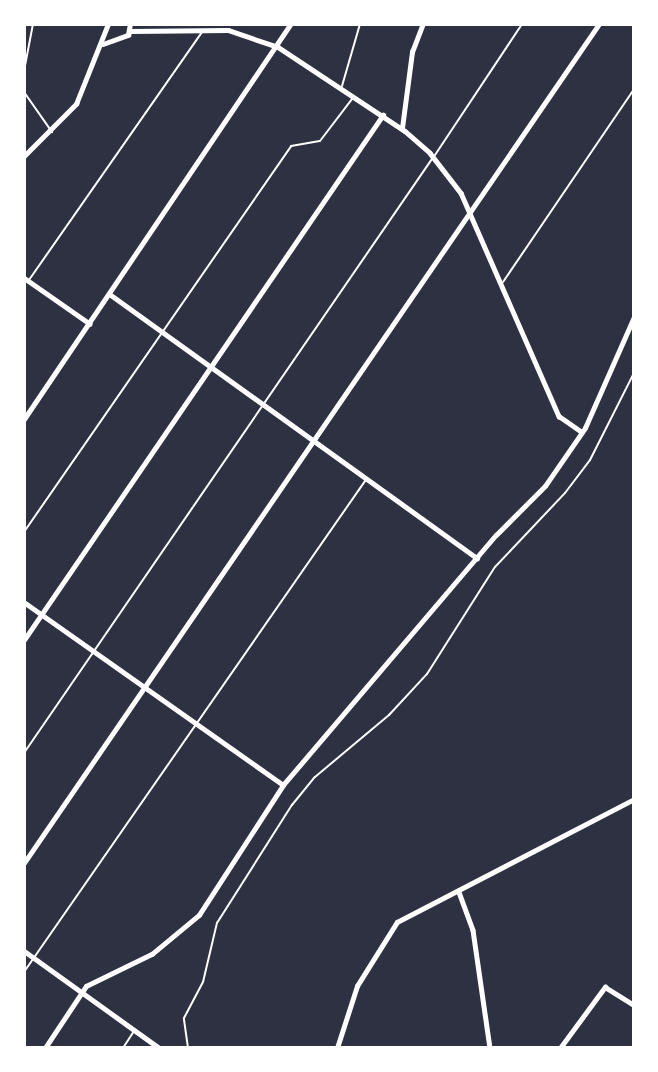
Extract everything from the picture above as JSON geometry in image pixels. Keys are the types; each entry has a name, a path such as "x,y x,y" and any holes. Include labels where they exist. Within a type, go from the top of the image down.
{"street":[{"path":"24,156 52,132 76,104 108,24"},
{"path":"130,24 131,31"},
{"path":"24,419 278,47 289,24"},
{"path":"402,128 412,52 423,24"},
{"path":"24,863 599,24"},
{"path":"102,44 131,31 228,30 278,47 342,86 402,128 433,157 471,214 503,282 559,416 582,432"},
{"path":"24,640 383,116"},
{"path":"27,279 90,324"},
{"path":"111,295 313,443 477,558"},
{"path":"45,1048 82,992 96,979 152,954 179,936 199,915 283,785 477,558 545,486 582,432 634,317"},
{"path":"24,602 283,785"},
{"path":"337,1048 356,986 388,931 414,912 459,892 634,799"},
{"path":"459,892 473,930 490,1048"},
{"path":"24,951 159,1048"},
{"path":"559,1048 605,987 634,1004"}],"lane":[{"path":"24,71 33,24"},
{"path":"342,86 360,24"},
{"path":"24,753 522,24"},
{"path":"27,279 203,29"},
{"path":"503,282 634,89"},
{"path":"24,92 52,132"},
{"path":"24,532 291,146 320,141 355,96"},
{"path":"24,972 366,480"},
{"path":"123,1048 135,1030"}],"path":[{"path":"188,1048 183,1030 186,1013 203,982 217,923 292,805 315,777 389,715 428,674 495,567 565,493 590,460 634,373"}]}
